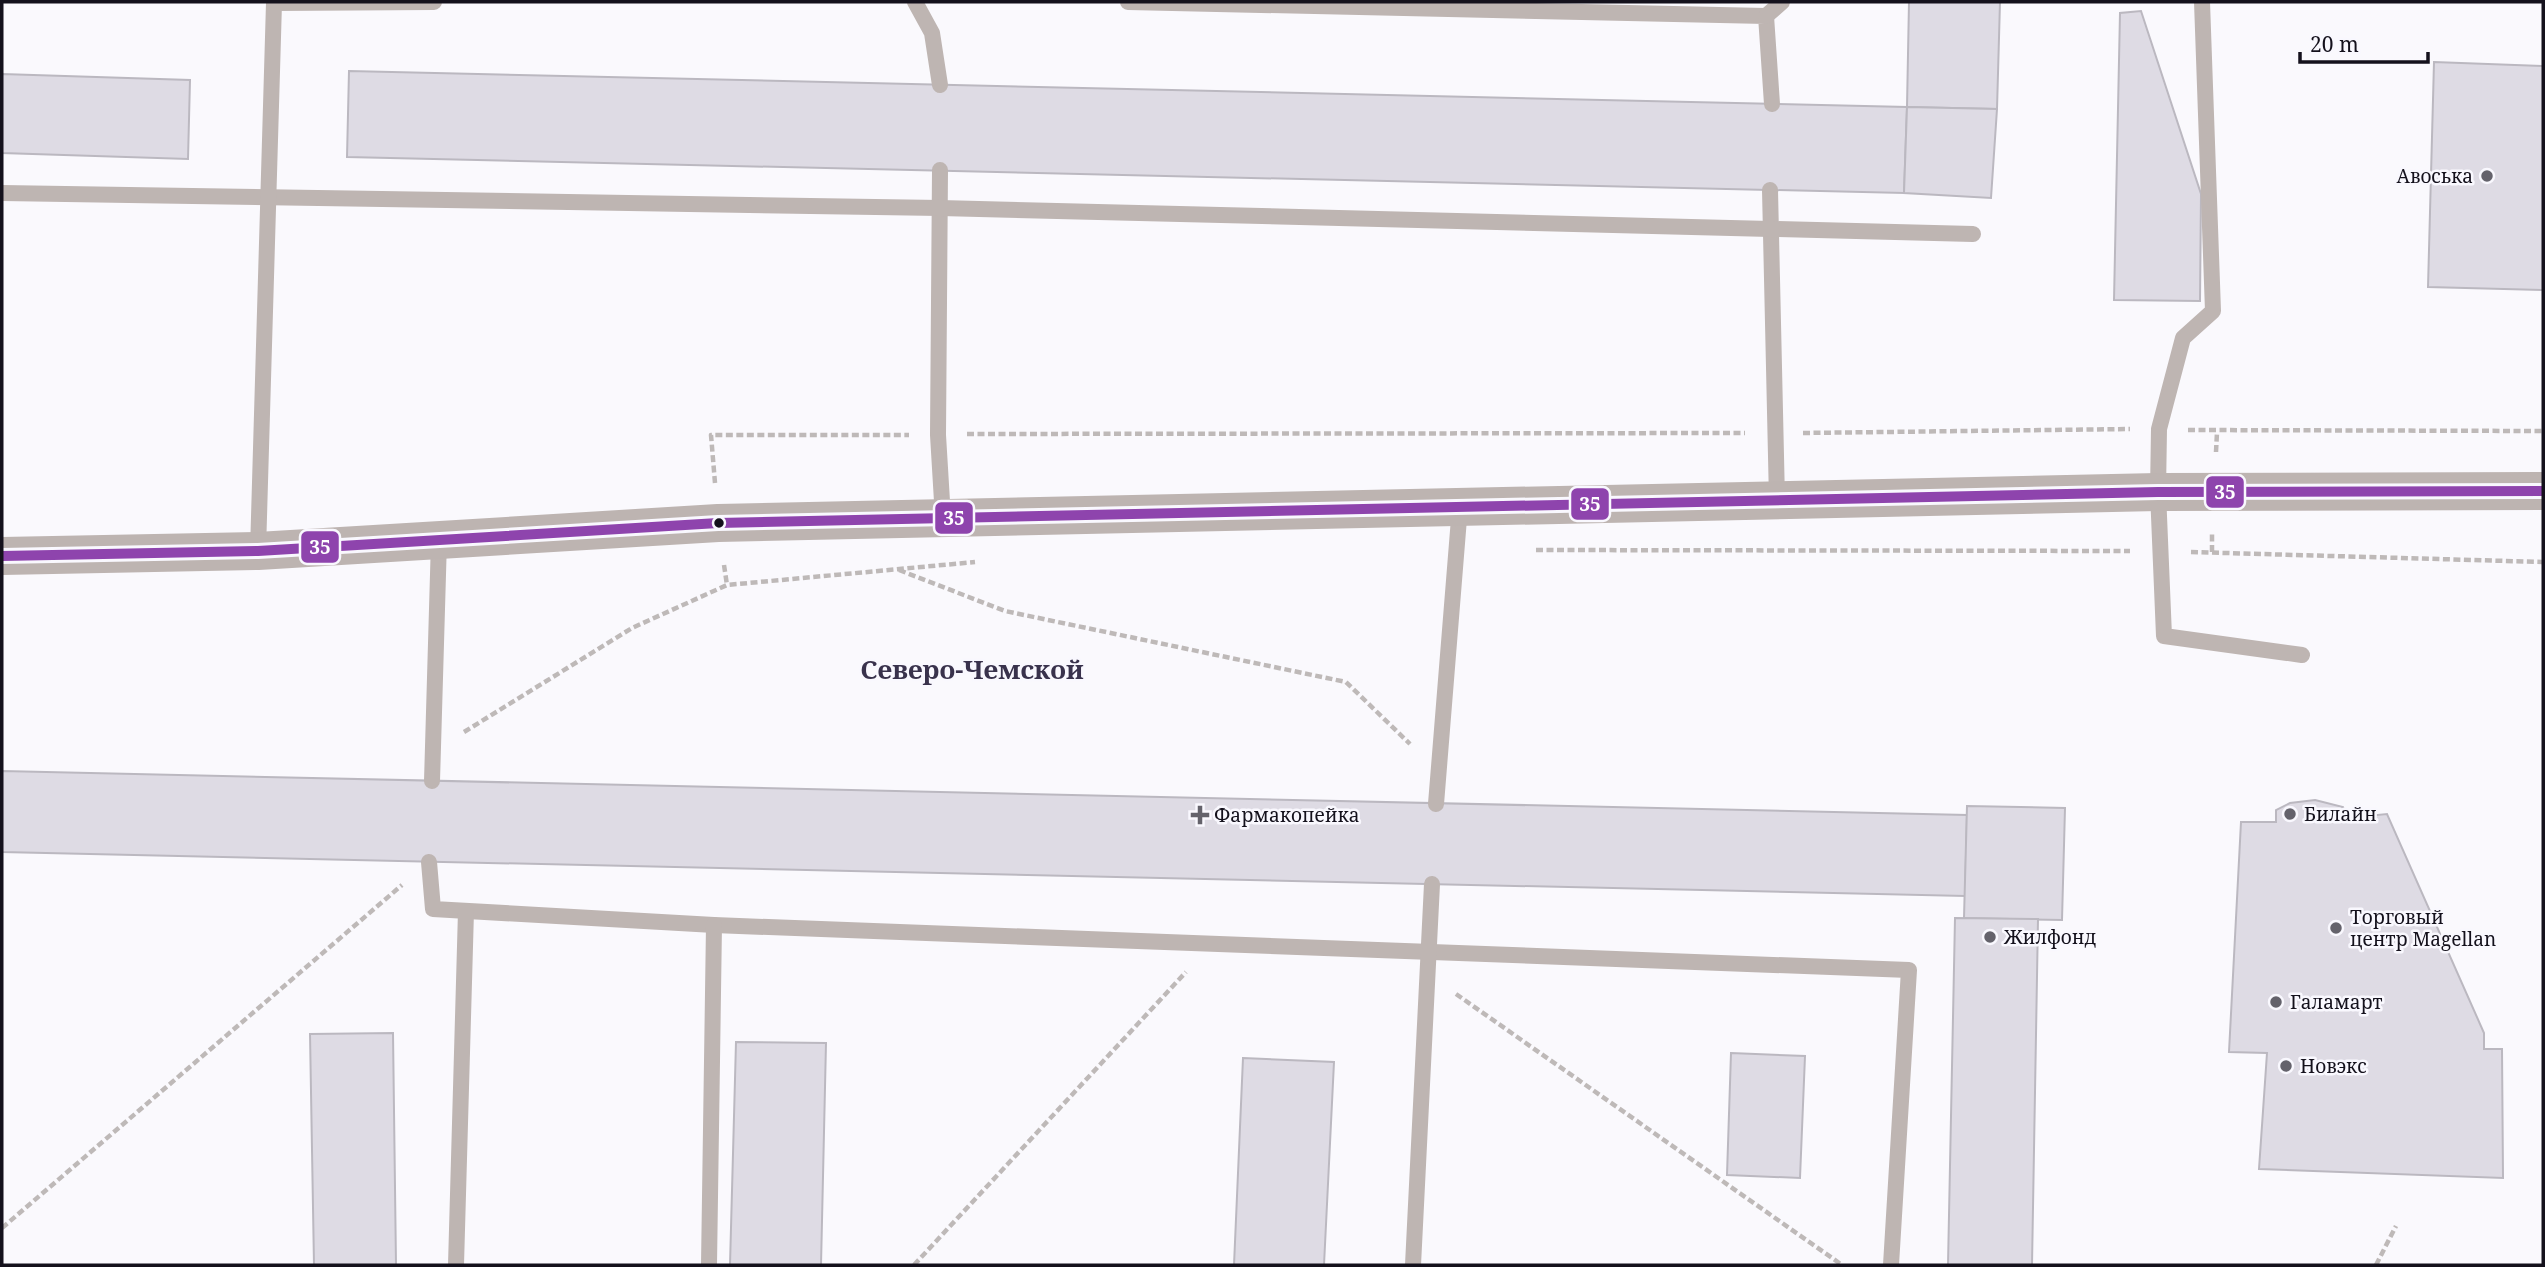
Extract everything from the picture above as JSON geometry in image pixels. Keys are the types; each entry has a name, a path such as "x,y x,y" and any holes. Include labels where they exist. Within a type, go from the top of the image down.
{"main road":[{"path":"2,556 258,551 718,523 2158,492 2543,491"}],"lane":[{"path":"258,551 274,3 434,2"},
{"path":"915,2 932,33 940,85"},
{"path":"1128,2 1766,16 1782,2"},
{"path":"2202,2 2213,311 2183,338 2159,429 2158,492 2164,636 2302,655"},
{"path":"1766,16 1772,104"},
{"path":"940,170 938,435 943,518"},
{"path":"1770,190 1777,500"},
{"path":"2,193 940,208 1973,234"},
{"path":"1436,804 1460,506"},
{"path":"432,781 439,540"},
{"path":"429,862 433,909 714,925 1909,970 1891,1265"},
{"path":"1413,1265 1432,884"},
{"path":"456,1265 466,911"},
{"path":"709,1265 714,925"}],"path":[{"path":"711,435 1777,433 2159,429 2217,432 2543,431"},
{"path":"1525,550 2161,551 2543,562"},
{"path":"433,751 632,628 727,585 977,562"},
{"path":"898,569 1005,611 1346,682 1438,772"},
{"path":"2,1228 429,862"},
{"path":"914,1265 1213,944"},
{"path":"1427,974 1842,1265"},
{"path":"2376,1265 2396,1226"}],"building":[{"path":"1909,2 2000,2 1997,109 1907,107"},
{"path":"2141,11 2201,194 2200,301 2114,300 2120,13"},
{"name":"Авоська","path":"2434,62 2543,66 2543,290 2428,287"},
{"path":"349,71 1907,107 1904,193 347,157"},
{"path":"2,74 190,80 188,159 2,153"},
{"path":"1907,107 1997,109 1991,198 1904,193"},
{"path":"2,771 1967,815 1965,896 2,852"},
{"name":"Торговый центр Magellan","path":"2315,800 2343,807 2347,818 2387,814 2484,1033 2484,1049 2502,1049 2503,1178 2259,1169 2267,1053 2229,1052 2241,822 2276,822 2276,810 2290,803"},
{"path":"1967,806 2065,808 2062,920 1964,918"},
{"path":"1955,918 2038,919 2032,1265 1948,1265"},
{"path":"393,1033 396,1265 314,1265 310,1034"},
{"path":"736,1042 826,1043 821,1265 730,1265"},
{"path":"1731,1053 1805,1056 1800,1178 1727,1175"},
{"path":"1243,1058 1334,1062 1324,1265 1234,1265"}],"transit line":[{"name":"35","path":"2,556 258,551 718,523 2158,492 2543,491"}],"place":[{"name":"Авоська","path":"2487,176"},
{"name":"Билайн","path":"2290,814"},
{"name":"Фармакопейка","path":"1200,815"},
{"name":"Торговый центр Magellan","path":"2336,928"},
{"name":"Жилфонд","path":"1990,937"},
{"name":"Галамарт","path":"2276,1002"},
{"name":"Новэкс","path":"2286,1066"}],"district":[{"name":"Северо-Чемской","path":"972,670"}]}
